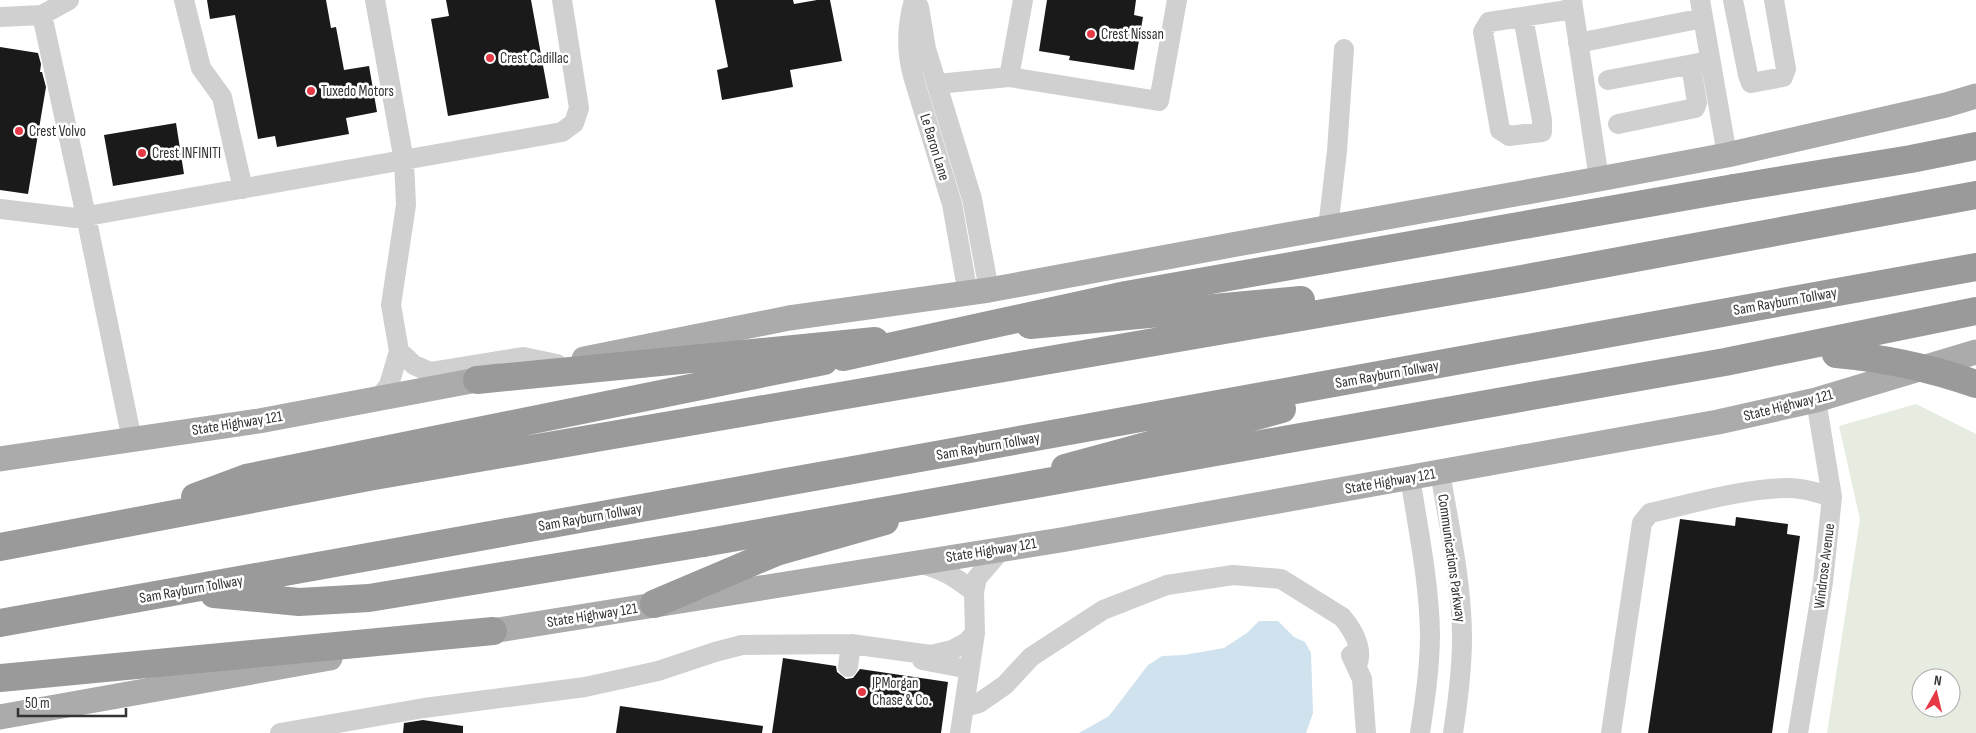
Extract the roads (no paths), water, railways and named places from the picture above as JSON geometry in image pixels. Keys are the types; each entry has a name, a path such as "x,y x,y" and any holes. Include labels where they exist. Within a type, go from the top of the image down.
{"highway":[{"path":"123,524 246,478 718,383 1126,295 1911,159 1976,146"},
{"path":"1911,159 1976,156"},
{"path":"0,547 384,474 1516,280 1976,195"},
{"name":"Sam Rayburn Tollway","path":"0,623 1976,267"},
{"path":"477,380 1011,327 1516,280"},
{"path":"178,591 299,602 369,598 703,543 1725,362 1976,311"},
{"path":"1725,362 1814,354 1861,356 1918,366 1976,384"},
{"path":"654,604 776,552 1076,466 1457,361"},
{"path":"0,678 493,631"}],"main road":[{"name":"State Highway 121","path":"0,459 259,421 789,318 978,292 1599,179 1727,155 1946,105 1976,96"},
{"name":"State Highway 121","path":"0,717 327,658 1002,549 1718,422 1816,400 1976,352"}],"street":[{"path":"0,17 42,15 69,0"},
{"path":"184,0 201,68 222,96 243,189"},
{"path":"375,0 404,161 406,204 391,305 399,351 389,385 379,398"},
{"path":"0,210 76,218 562,132 574,123 579,108 562,0"},
{"name":"Le Baron Lane","path":"914,0 908,25 909,56 913,76 978,292"},
{"name":"Le Baron Lane","path":"918,0 921,29 972,199 978,292"},
{"path":"1009,77 1023,0"},
{"path":"937,84 1009,77 1159,101 1177,0"},
{"path":"1733,0 1751,83 1783,77 1786,70 1774,0"},
{"path":"1522,17 1542,120 1542,132 1509,136 1500,130 1483,32 1489,22 1522,17 1572,4 1599,179"},
{"path":"1578,43 1702,9 1727,155"},
{"path":"42,15 132,440"},
{"path":"1328,228 1337,151 1344,50"},
{"path":"1608,80 1711,61"},
{"path":"1618,124 1695,108 1697,103 1691,64"},
{"path":"399,351 414,365 430,372 523,357 557,364"},
{"name":"Windrose Avenue","path":"1798,733 1823,582 1832,497 1816,400"},
{"name":"Communications Parkway","path":"1440,472 1459,590 1462,637 1461,683 1453,733"},
{"name":"Communications Parkway","path":"1410,477 1427,591 1430,634 1428,675 1420,733"},
{"path":"1611,733 1644,518 1650,512 1738,494 1790,488 1806,489 1832,497"},
{"path":"960,733 974,633 974,592 977,578 1002,549"},
{"path":"914,562 942,570 955,577 974,592"},
{"path":"964,707 979,703 1004,685 1031,657 1103,610 1167,585 1233,575 1281,579 1342,617 1345,640 1362,680 1366,733"},
{"path":"280,733 424,708 585,687 658,671 742,645 851,644 931,655 952,650 967,642 974,633"},
{"path":"848,667 851,644"},
{"path":"890,648 910,658 970,669"}],"water":[{"path":"1259,621 1278,621 1294,637 1305,642 1311,653 1313,713 1306,733 1079,733 1109,716 1148,665 1162,656 1184,655 1224,648 1247,633"}],"place":[{"name":"Crest Nissan","path":"1091,34"},
{"name":"Crest Cadillac","path":"490,58"},
{"name":"Tuxedo Motors","path":"311,91"},
{"name":"Crest Volvo","path":"19,131"},
{"name":"Crest INFINITI","path":"142,153"},
{"name":"JPMorgan Chase & Co.","path":"862,692"}]}
